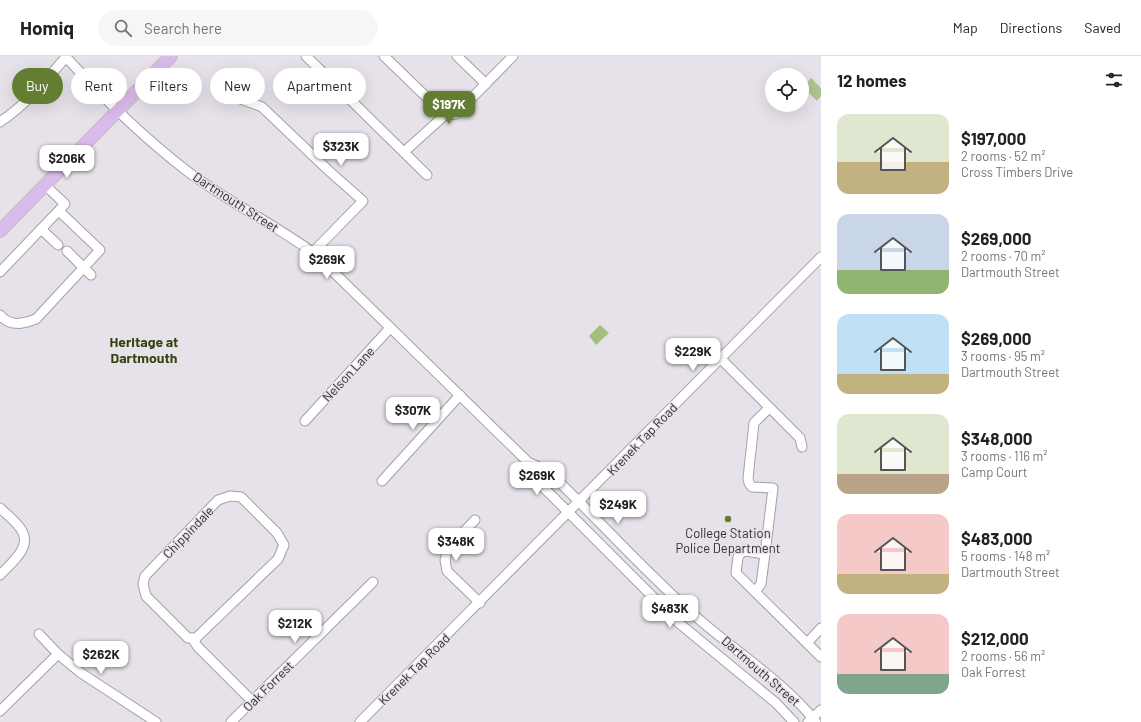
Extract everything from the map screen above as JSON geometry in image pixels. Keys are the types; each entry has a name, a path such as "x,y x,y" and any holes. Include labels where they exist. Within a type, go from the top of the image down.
{"main road":[{"path":"0,231 171,56"}],"street":[{"path":"306,56 427,175"},
{"path":"384,56 445,115"},
{"path":"456,56 486,84"},
{"path":"404,152 445,115 456,114 513,56"},
{"name":"Dartmouth Street","path":"66,57 118,110 187,170 258,219 290,236 312,252 528,462 538,482 680,624 771,699 794,722"},
{"path":"0,122 34,94 66,57"},
{"path":"254,104 262,107 363,201 312,252"},
{"path":"0,272 65,204 45,185"},
{"path":"0,315 5,321 21,325 36,319 100,250 59,211"},
{"path":"41,229 58,244"},
{"path":"67,251 91,275"},
{"name":"Krenek Tap Road","path":"360,722 580,502 821,256"},
{"name":"Nelson Lane","path":"305,420 390,328"},
{"path":"720,359 800,438 802,447"},
{"path":"382,481 460,395"},
{"path":"755,592 761,584 773,488 752,487 748,478 754,424 769,408"},
{"name":"Dartmouth Street","path":"528,462 548,471 693,614 773,680 812,721"},
{"name":"Chippindale","path":"192,638 196,638 212,624 278,559 284,545 277,533 241,497 230,496 218,500 146,576 143,584 146,596 188,638 192,638 198,647 252,701"},
{"path":"0,508 22,531 25,541 22,551 0,575"},
{"path":"475,520 448,548 445,560 447,571 480,603"},
{"path":"765,554 745,551 741,553 738,557 736,573 821,657"},
{"name":"Oak Forrest","path":"231,722 373,582"},
{"path":"807,643 821,628"},
{"path":"39,634 58,654 95,684 156,722"},
{"path":"0,711 58,654"},
{"path":"812,721 821,710"}],"shaded area":[{"path":"811,78 821,88 821,96 817,101 809,93 809,80"},
{"path":"600,325 609,333 596,345 589,336"}],"place":[{"name":"College Station Police Department","path":"728,519"}],"district":[{"name":"Heritage at Dartmouth","path":"144,350"}]}
